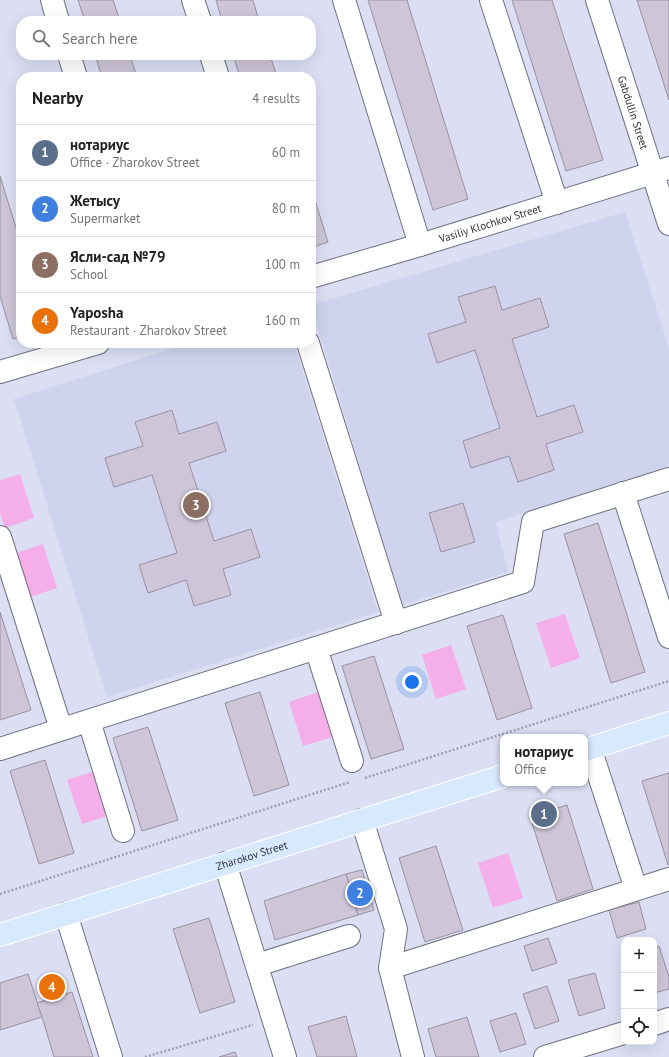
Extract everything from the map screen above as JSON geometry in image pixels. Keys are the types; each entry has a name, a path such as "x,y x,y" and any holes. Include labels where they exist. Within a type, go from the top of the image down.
{"main road":[{"path":"588,749 669,723"},
{"name":"Zharokov Street","path":"0,935 500,777"}],"street":[{"path":"52,0 57,16"},
{"path":"193,0 198,16"},
{"path":"344,0 420,245"},
{"path":"491,0 557,203"},
{"name":"Gabdullin Street","path":"597,0 661,170 668,214"},
{"path":"71,60 74,72"},
{"path":"213,60 216,72"},
{"name":"Vasiliy Klochkov Street","path":"316,276 420,245 661,170"},
{"path":"0,372 69,348"},
{"path":"310,348 396,623"},
{"path":"0,749 523,582 533,522 669,479"},
{"path":"624,493 669,637"},
{"path":"0,537 61,729"},
{"path":"316,648 354,774"},
{"path":"88,721 123,831"},
{"path":"588,749 636,889"},
{"path":"362,820 396,929 390,968 413,1057"},
{"path":"225,863 284,1057"},
{"path":"390,968 669,879"},
{"path":"66,914 111,1057"},
{"path":"257,965 349,936"},
{"path":"657,1023 669,1019"},
{"path":"545,1057 621,1034"}],"path":[{"path":"0,894 354,774 669,681"},
{"path":"145,1057 273,1019"}],"shaded area":[{"path":"625,212 669,348 669,466 496,522 508,572 402,605 316,321 316,304"},
{"path":"174,348 296,348 378,612 107,697 14,399"},
{"path":"20,474 34,518 5,528 0,514 0,480"},
{"path":"43,544 57,588 28,598 13,554"},
{"path":"565,614 580,658 551,668 536,623"},
{"path":"451,645 466,689 436,699 422,655"},
{"path":"318,692 333,737 303,746 289,702"},
{"path":"97,770 111,815 82,824 67,780"},
{"path":"508,853 523,898 493,908 478,863"}],"building":[{"path":"78,0 113,0 118,16 83,16"},
{"path":"216,0 253,0 258,16 221,16"},
{"path":"368,0 407,0 468,199 433,210"},
{"path":"512,0 552,0 603,160 566,171"},
{"path":"637,0 669,0 669,100"},
{"path":"97,60 132,60 135,72 100,72"},
{"path":"235,60 272,60 275,72 238,72"},
{"path":"0,176 16,228 16,338 13,339 0,296"},
{"path":"316,203 328,242 316,246"},
{"path":"495,286 502,310 540,298 549,327 512,339 537,417 574,405 583,432 546,444 554,470 518,482 509,456 471,468 463,441 500,428 475,350 437,363 428,334 466,322 458,297"},
{"path":"172,410 179,434 217,422 226,451 189,463 214,541 251,529 260,557 223,569 231,595 194,606 186,580 148,593 139,565 177,553 152,475 114,487 105,458 143,446 135,422"},
{"path":"463,503 475,542 441,552 429,513"},
{"path":"598,523 645,672 611,683 564,534"},
{"path":"0,612 31,710 0,720"},
{"path":"503,615 532,708 497,720 467,626"},
{"path":"374,656 404,749 371,759 342,666"},
{"path":"260,692 289,785 254,796 225,703"},
{"path":"148,727 178,820 142,831 113,738"},
{"path":"45,760 74,853 39,864 10,771"},
{"path":"669,773 669,865 668,865 642,781"},
{"path":"567,805 593,889 557,901 530,817"},
{"path":"436,846 463,930 425,942 399,858"},
{"path":"362,870 374,910 358,915 346,874"},
{"path":"346,874 358,915 275,940 264,901"},
{"path":"639,902 646,929 617,938 609,910"},
{"path":"209,918 235,1002 200,1013 173,929"},
{"path":"548,938 557,963 532,971 524,946"},
{"path":"659,946 669,977 669,989 657,992 657,973 657,947"},
{"path":"595,973 605,1008 579,1016 568,980"},
{"path":"28,974 42,1017 0,1030 0,983"},
{"path":"547,986 559,1021 535,1029 523,994"},
{"path":"72,992 93,1057 54,1057 37,1003"},
{"path":"516,1013 526,1044 500,1052 490,1021"},
{"path":"346,1016 357,1057 317,1057 308,1027"},
{"path":"467,1017 479,1057 436,1057 428,1029"},
{"path":"235,1052 237,1057 219,1057"}],"place":[{"name":"Ясли-сад №79","path":"196,505"},
{"name":"нотариус","path":"544,814"},
{"name":"Жетысу","path":"360,893"},
{"name":"Yaposha","path":"52,987"}]}
